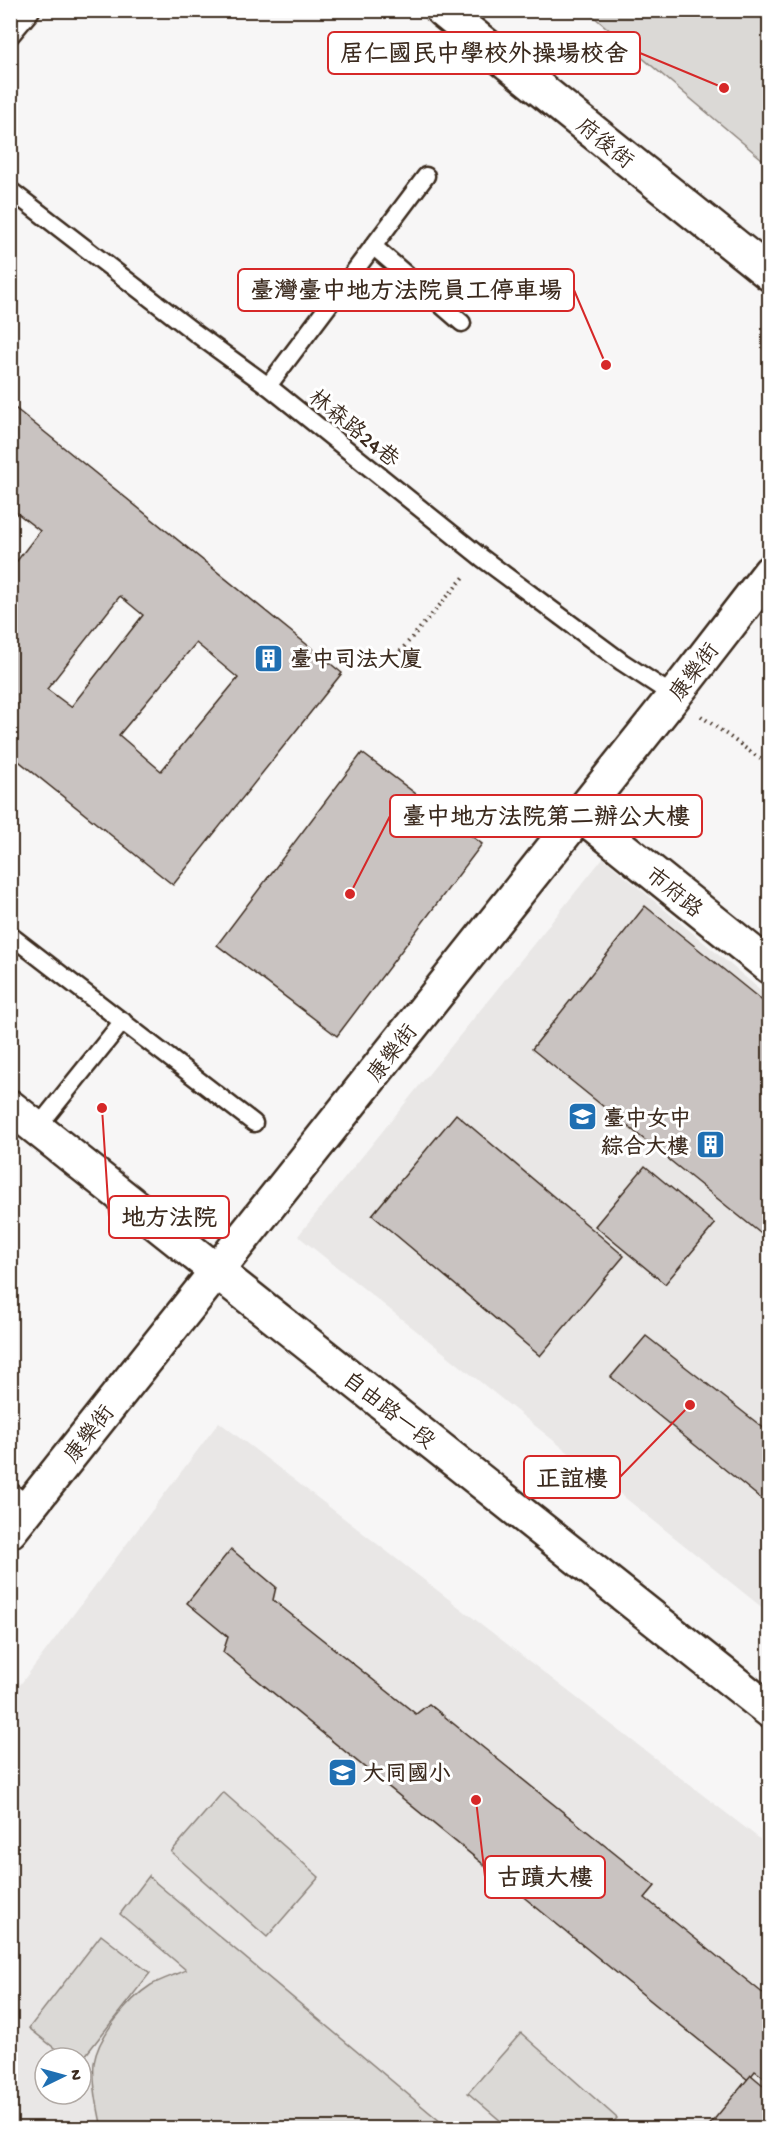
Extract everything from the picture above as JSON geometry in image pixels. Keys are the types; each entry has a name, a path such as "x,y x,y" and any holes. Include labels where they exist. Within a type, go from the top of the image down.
{"street":[{"name":"府後街","path":"441,10 770,274"},
{"name":"康樂街","path":"17,1509 217,1271 770,572"},
{"name":"市府路","path":"580,814 770,967"},
{"name":"自由路一段","path":"10,1107 770,1711"}],"lane":[{"path":"10,36 31,10"},
{"path":"268,386 426,176"},
{"name":"林森路24巷","path":"10,190 268,386 482,558 622,662 674,696"},
{"path":"373,246 462,323"},
{"path":"10,935 254,1123"},
{"path":"37,1128 123,1021"}],"path":[{"path":"396,656 482,558"},
{"path":"674,696 770,766"}],"shaded area":[{"path":"587,11 769,11 769,165"},
{"name":"臺中女中","path":"603,858 769,997 769,1613 298,1236"},
{"name":"大同國小","path":"219,1422 769,1846 769,2128 11,2128 10,1698"},
{"path":"223,1792 319,1877 267,1937 171,1852"},
{"path":"149,1876 448,2128 102,2128 96,2096 94,2063 102,2041 124,2009 142,1991 186,1970 120,1914"},
{"path":"101,1935 150,1973 93,2046 52,2046 29,2028"},
{"path":"521,2033 617,2118 608,2128 509,2128 468,2093"}],"building":[{"name":"臺中司法大廈","path":"10,404 342,673 173,885 10,754 10,570 40,531 17,513 10,521","holes":["120,596 143,615 71,707 47,689","196,643 238,678 161,771 119,735"]},
{"path":"362,753 482,844 337,1036 217,945"},
{"name":"綜合大樓","path":"645,906 770,1007 770,1241 532,1049"},
{"path":"456,1114 624,1256 540,1356 372,1215"},
{"path":"645,1166 715,1224 665,1284 595,1226"},
{"path":"646,1336 770,1433 770,1506 611,1377"},
{"path":"231,1549 276,1587 273,1600 416,1714 429,1704 655,1886 645,1898 770,1999 770,2082 755,2071 748,2080 223,1652 228,1637 187,1603"},
{"path":"751,2075 770,2091 770,2128 707,2128"}],"place":[{"name":"居仁國民中學校外操場校舍","path":"724,88"},
{"name":"臺灣臺中地方法院員工停車場","path":"606,365"},
{"name":"臺中司法大廈","path":"269,658"},
{"name":"臺中地方法院第二辦公大樓","path":"350,894"},
{"name":"地方法院","path":"102,1108"},
{"name":"臺中女中","path":"582,1117"},
{"name":"綜合大樓","path":"710,1145"},
{"name":"正誼樓","path":"690,1405"},
{"name":"大同國小","path":"342,1772"},
{"name":"古蹟大樓","path":"476,1800"}]}
